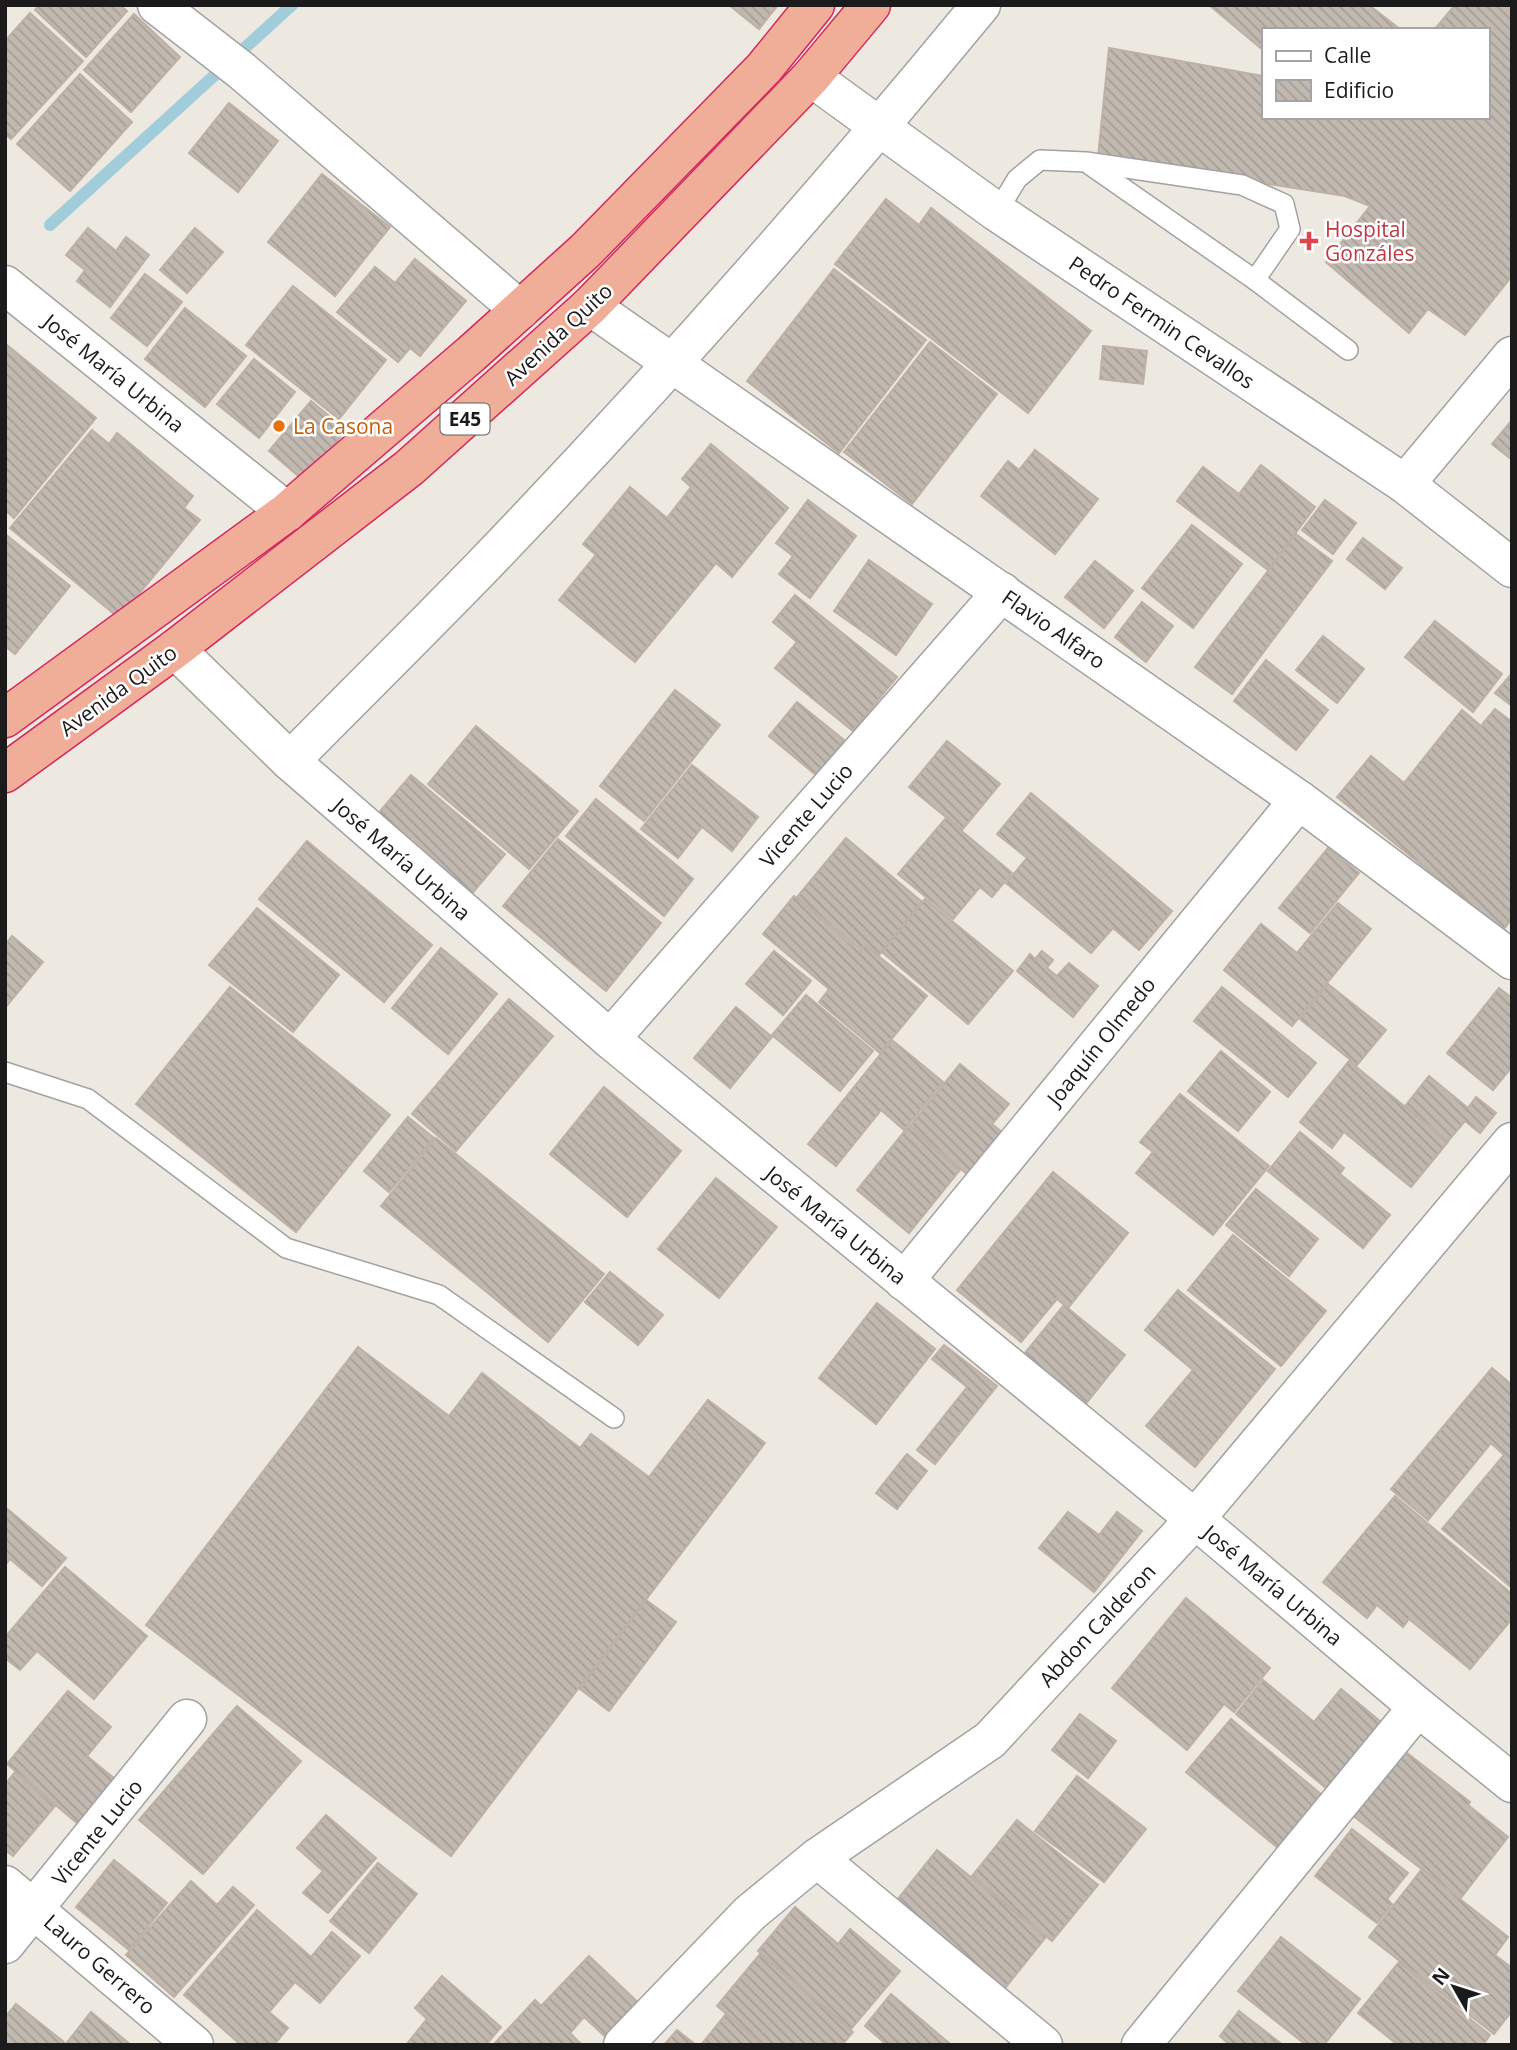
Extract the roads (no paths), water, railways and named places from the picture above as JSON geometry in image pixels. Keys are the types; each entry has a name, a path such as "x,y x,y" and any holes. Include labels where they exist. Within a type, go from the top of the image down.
{"highway":[{"name":"Avenida Quito","path":"5,718 287,512 471,354 585,251 745,87 816,5"},
{"name":"Avenida Quito","path":"5,773 175,649 409,468 590,306 811,77 871,5"}],"street":[{"path":"157,5 228,60 520,310"},
{"path":"289,761 484,565 672,362 880,127 981,5"},
{"name":"Pedro Fermin Cevallos","path":"811,77 997,212 1405,484 1512,568"},
{"name":"José María Urbina","path":"5,285 287,512"},
{"name":"Flavio Alfaro","path":"590,306 1299,800 1512,960"},
{"path":"1405,484 1512,356"},
{"name":"Vicente Lucio","path":"610,1039 1002,592"},
{"name":"José María Urbina","path":"175,649 289,761 610,1039 1512,1783"},
{"name":"Joaquín Olmedo","path":"904,1281 1299,800"},
{"name":"Abdon Calderon","path":"623,2045 750,1913 817,1858 990,1740 1195,1519 1512,1142"},
{"path":"1141,2045 1418,1707"},
{"name":"Vicente Lucio","path":"5,1944 187,1719"},
{"path":"817,1858 1043,2045"},
{"name":"Lauro Gerrero","path":"5,1885 194,2045"}],"lane":[{"path":"997,212 1017,179 1040,160 1086,162 1242,185 1284,204 1290,229 1255,280"},
{"path":"1086,162 1255,280 1348,350"},
{"path":"5,1072 88,1099 286,1248 439,1295 614,1418"}],"waterway":[{"path":"50,225 292,5"}],"place":[{"name":"Hospital Gonzáles","path":"1309,241"},
{"name":"La Casona","path":"279,426"}]}
